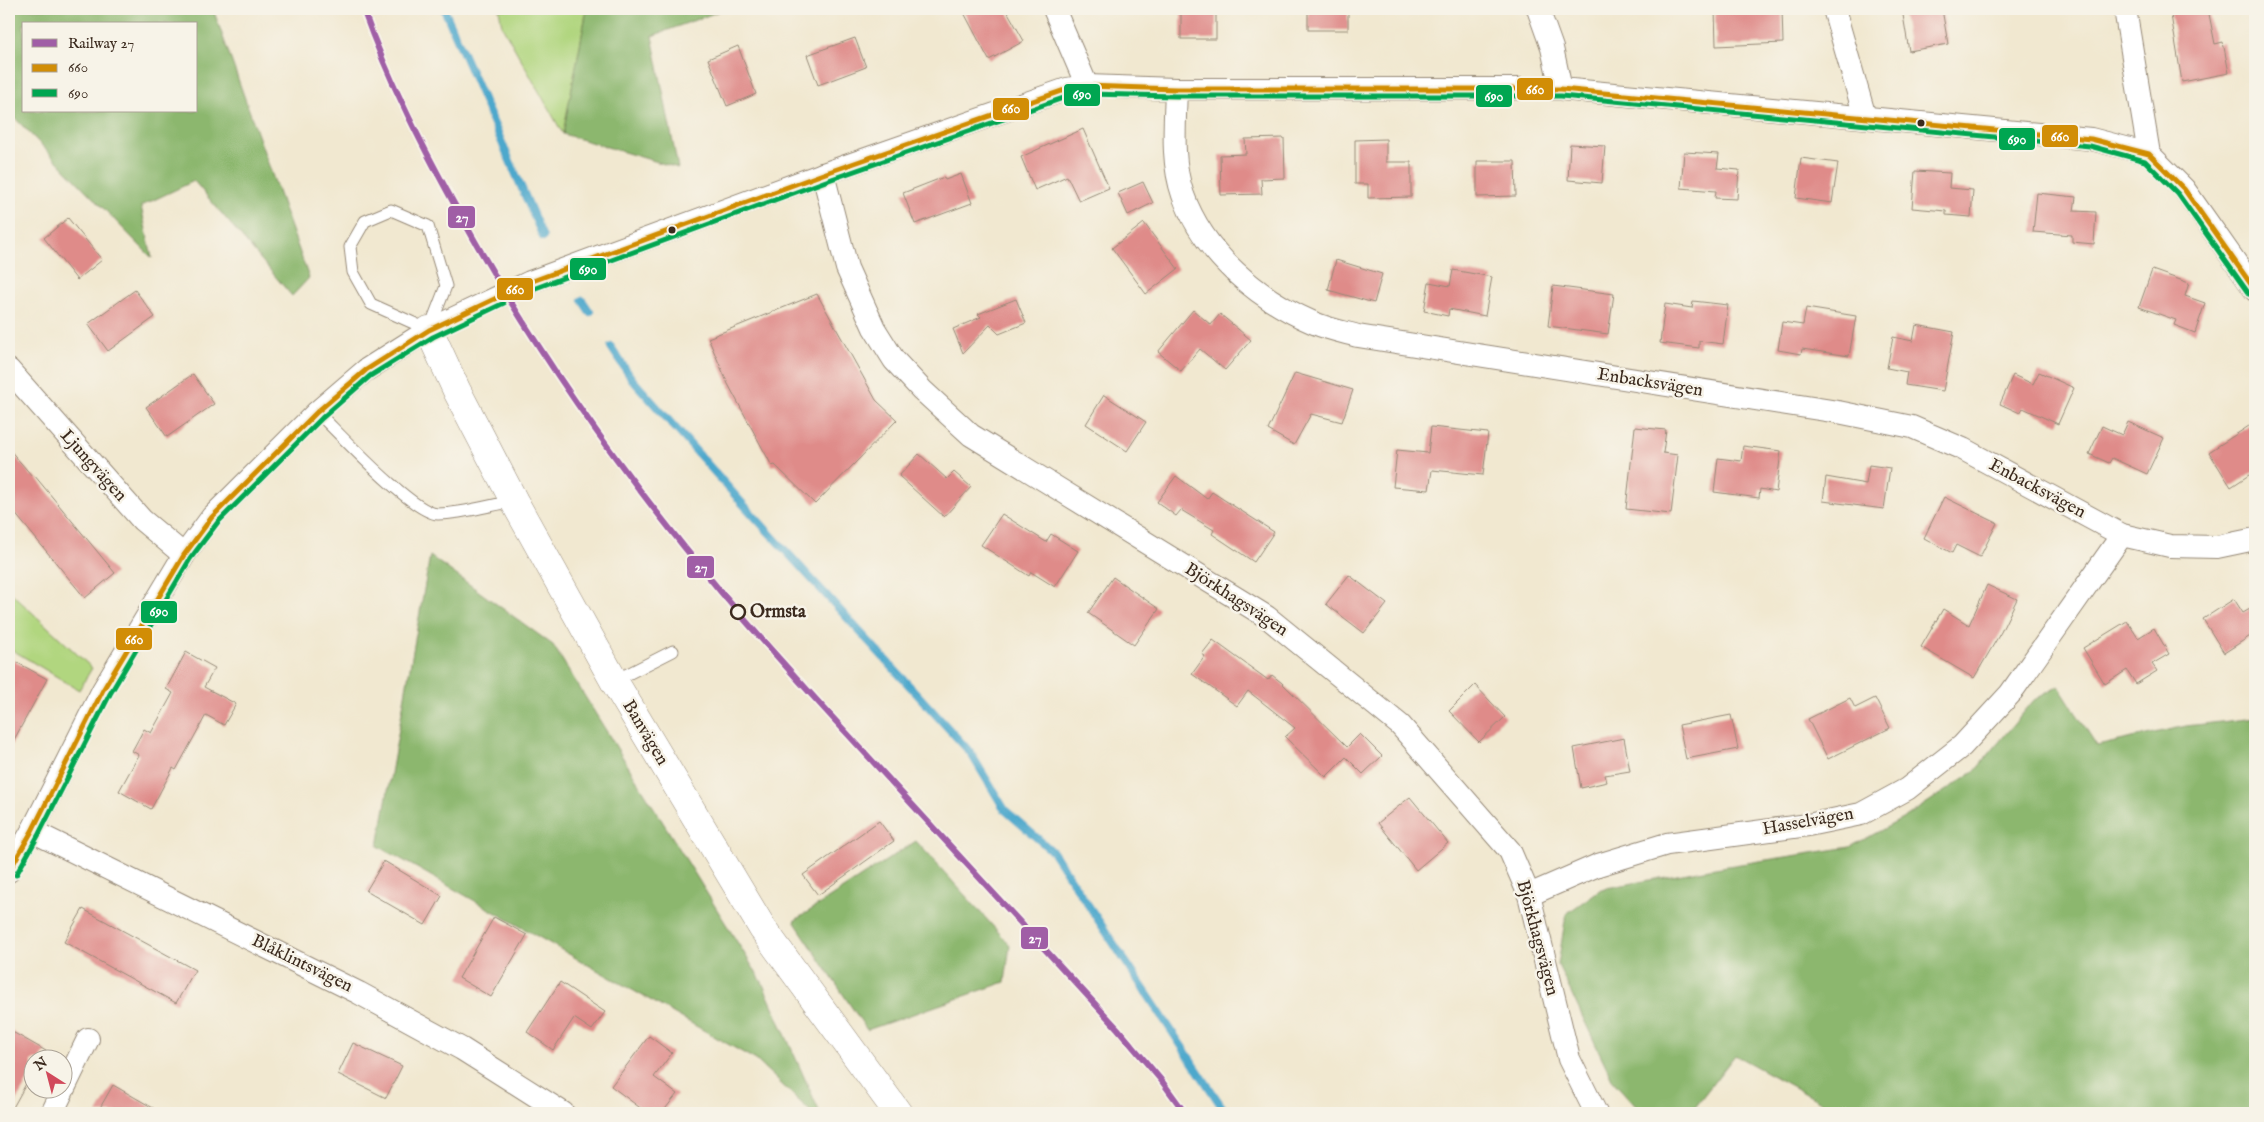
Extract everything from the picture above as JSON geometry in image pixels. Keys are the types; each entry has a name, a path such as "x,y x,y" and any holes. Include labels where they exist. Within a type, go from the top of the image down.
{"street":[{"path":"1054,9 1087,86"},
{"path":"1538,9 1552,48 1561,89"},
{"path":"1834,9 1865,117"},
{"path":"2125,9 2149,154"},
{"path":"9,871 32,831 103,690 184,556 212,517 316,412 379,361 429,330 530,282 823,174 1058,92 1087,86 1176,89 1561,89 2091,139 2149,154 2184,189 2253,281"},
{"name":"Enbacksvägen","path":"1176,89 1174,147 1183,195 1200,229 1222,259 1254,289 1286,310 1316,324 1358,336 1838,412 1912,427 1964,449 2122,535 2170,546 2217,547 2255,540"},
{"name":"Björkhagsvägen","path":"823,174 847,268 874,328 894,360 922,390 971,435 1267,617 1400,725 1510,851 1529,895 1569,1059 1596,1113"},
{"name":"Banvägen","path":"429,330 457,390 514,501 614,681 764,929 898,1113"},
{"name":"Ljungvägen","path":"9,370 142,520 184,556"},
{"name":"Hasselvägen","path":"1529,895 1598,865 1666,844 1808,825 1861,814 1907,789 1962,746 2010,694 2122,535"},
{"name":"Blåklintsvägen","path":"32,831 359,993 462,1049 563,1113"},
{"path":"52,1113 88,1039"}],"lane":[{"path":"391,210 428,226 446,286 429,330 371,304 353,272 350,247 365,221 391,210"},
{"path":"316,412 398,490 420,508 436,514 514,501"},
{"path":"614,681 673,651"}],"green space":[{"path":"9,9 213,9 309,278 292,296 194,181 141,206 152,258 9,112"},
{"path":"499,9 587,9 563,134 502,26"},
{"path":"587,9 725,9 652,36 678,168 563,134"},
{"path":"430,556 553,645 762,982 820,1113 812,1113 756,1060 378,846"},
{"path":"9,591 92,668 79,690 9,648"},
{"path":"2059,686 2097,746 2186,726 2255,718 2255,1113 1841,1113 1735,1055 1690,1113 1642,1113 1613,1081 1558,965 1566,914 1601,889 1715,868 1850,847 1904,818 1975,771 2034,700"},
{"path":"916,841 1010,945 1005,982 867,1030 794,921"}],"building":[{"path":"962,9 1006,9 1024,41 989,60"},
{"path":"1181,9 1216,9 1216,39 1181,39"},
{"path":"1308,9 1348,9 1348,30 1308,30"},
{"path":"1715,9 1782,9 1783,43 1716,46"},
{"path":"1902,9 1942,9 1948,44 1909,51"},
{"path":"2170,9 2208,9 2215,44 2223,42 2229,73 2182,82"},
{"path":"855,38 866,67 818,85 807,55"},
{"path":"738,46 756,94 727,106 708,59"},
{"path":"1083,129 1109,188 1079,201 1067,176 1035,190 1021,157"},
{"path":"1284,138 1285,178 1261,179 1262,194 1221,195 1220,155 1246,154 1245,139"},
{"path":"1386,139 1386,162 1411,162 1411,197 1368,198 1368,184 1355,184 1355,140"},
{"path":"1570,144 1605,146 1602,183 1568,180"},
{"path":"1684,152 1719,154 1717,168 1739,170 1737,199 1715,198 1716,191 1681,188"},
{"path":"1801,158 1838,163 1832,203 1796,198"},
{"path":"1477,161 1515,161 1516,196 1477,197"},
{"path":"1915,171 1950,173 1949,188 1973,190 1971,217 1946,215 1946,211 1912,208"},
{"path":"961,174 972,203 915,224 903,193 944,177 945,180"},
{"path":"1143,182 1153,203 1128,215 1118,193"},
{"path":"2037,193 2076,197 2074,211 2096,212 2094,244 2072,242 2072,235 2033,232"},
{"path":"68,218 102,260 77,280 44,238"},
{"path":"1144,223 1178,269 1146,294 1112,248"},
{"path":"1336,260 1382,274 1374,303 1328,290"},
{"path":"1453,270 1492,277 1485,316 1449,309 1448,316 1424,311 1429,282 1450,286"},
{"path":"2152,270 2189,283 2185,296 2205,303 2195,333 2174,325 2176,320 2139,307"},
{"path":"1553,286 1614,294 1608,334 1548,326"},
{"path":"135,290 155,317 108,351 88,324"},
{"path":"817,294 876,400 897,420 815,504 775,465 772,466 728,384 708,338"},
{"path":"1016,299 1026,323 999,334 990,325 963,353 953,329 981,317 978,314"},
{"path":"1693,301 1728,305 1723,344 1699,341 1699,348 1660,343 1665,304 1692,308"},
{"path":"1806,308 1856,316 1849,356 1802,349 1801,354 1778,350 1782,322 1803,325"},
{"path":"1193,310 1211,325 1220,314 1251,340 1225,370 1200,349 1181,371 1158,352"},
{"path":"1916,325 1954,332 1943,391 1905,385 1907,372 1887,368 1893,337 1913,341"},
{"path":"2039,372 2074,388 2058,424 2023,408 2020,413 2000,404 2013,375 2033,384"},
{"path":"1295,373 1353,390 1342,422 1311,414 1294,445 1268,430"},
{"path":"193,374 214,404 167,437 146,407"},
{"path":"1104,395 1146,422 1127,451 1086,424"},
{"path":"2128,422 2164,438 2147,474 2112,458 2109,463 2089,454 2102,426 2122,435"},
{"path":"2255,422 2255,471 2231,487 2209,452"},
{"path":"1431,427 1488,433 1483,475 1432,470 1429,490 1393,487 1397,450 1428,453"},
{"path":"1635,427 1666,430 1663,453 1678,455 1671,514 1626,509"},
{"path":"1743,446 1781,451 1776,492 1760,489 1759,498 1714,492 1718,458 1741,461"},
{"path":"9,449 32,476 34,475 115,573 85,598 9,506"},
{"path":"919,454 947,479 954,472 971,487 944,517 899,476"},
{"path":"1869,465 1890,468 1884,509 1823,501 1826,477 1866,484"},
{"path":"1176,476 1207,499 1212,492 1274,532 1254,562 1212,534 1214,530 1181,510 1176,516 1157,502"},
{"path":"1944,497 1997,523 1980,557 1956,545 1952,553 1924,538"},
{"path":"1002,514 1046,542 1051,534 1078,551 1055,587 1031,572 1029,576 981,545"},
{"path":"1349,575 1387,604 1364,633 1326,604"},
{"path":"1113,577 1159,609 1134,645 1088,613"},
{"path":"1987,585 2017,599 2001,632 1974,678 1921,647 1943,609 1969,625"},
{"path":"2234,599 2243,613 2255,606 2255,633 2224,653 2203,619"},
{"path":"2127,621 2138,638 2154,628 2169,654 2152,664 2157,671 2136,684 2127,670 2105,684 2083,648"},
{"path":"1213,640 1268,680 1272,675 1347,747 1360,734 1382,756 1363,774 1346,757 1326,777 1285,737 1295,728 1248,691 1237,706 1192,674 1205,656 1202,654"},
{"path":"186,652 215,668 204,687 236,704 224,725 206,715 176,770 173,768 151,809 119,791 139,755 132,751 144,729 151,733 173,693 166,689"},
{"path":"9,658 47,679 9,749"},
{"path":"1475,685 1505,717 1479,742 1449,711"},
{"path":"1850,698 1855,708 1875,698 1890,728 1828,759 1808,719"},
{"path":"1731,715 1738,749 1686,759 1679,725"},
{"path":"1624,738 1630,771 1605,775 1607,782 1581,788 1574,748"},
{"path":"1410,797 1448,843 1416,870 1378,823"},
{"path":"879,821 894,841 818,895 803,875"},
{"path":"384,861 442,896 425,925 366,891"},
{"path":"83,909 195,970 176,1003 64,942"},
{"path":"494,917 527,935 491,997 459,978"},
{"path":"560,982 605,1012 592,1030 574,1018 553,1050 527,1032"},
{"path":"9,1030 44,1050 22,1050 22,1091 10,1113"},
{"path":"649,1036 672,1053 654,1077 677,1094 662,1113 647,1113 611,1086"},
{"path":"353,1043 402,1066 386,1098 338,1074"},
{"path":"113,1085 162,1113 97,1113"}],"waterway":[{"path":"444,9 543,237"},
{"path":"582,300 590,312"},
{"path":"611,347 632,379 742,503 970,752 1005,810 1053,852 1226,1113"}],"rail line":[{"name":"27","path":"363,9 384,63 408,115 434,167 490,267 550,364 649,503 742,617 1118,1029 1161,1080 1185,1113"}],"transit line":[{"name":"660","path":"9,871 32,831 103,690 184,555 212,517 317,412 366,370 429,330 530,282 823,174 1067,89 1087,86 1176,89 1561,89 2091,139 2149,154 2184,189 2255,290"},
{"name":"690","path":"16,875 39,834 110,694 190,559 218,522 322,418 370,376 433,337 533,289 826,181 1069,96 1087,94 1176,96 1561,96 2090,146 2145,161 2178,194 2249,294"}],"place":[{"name":"Ormsta","path":"738,612"}]}
